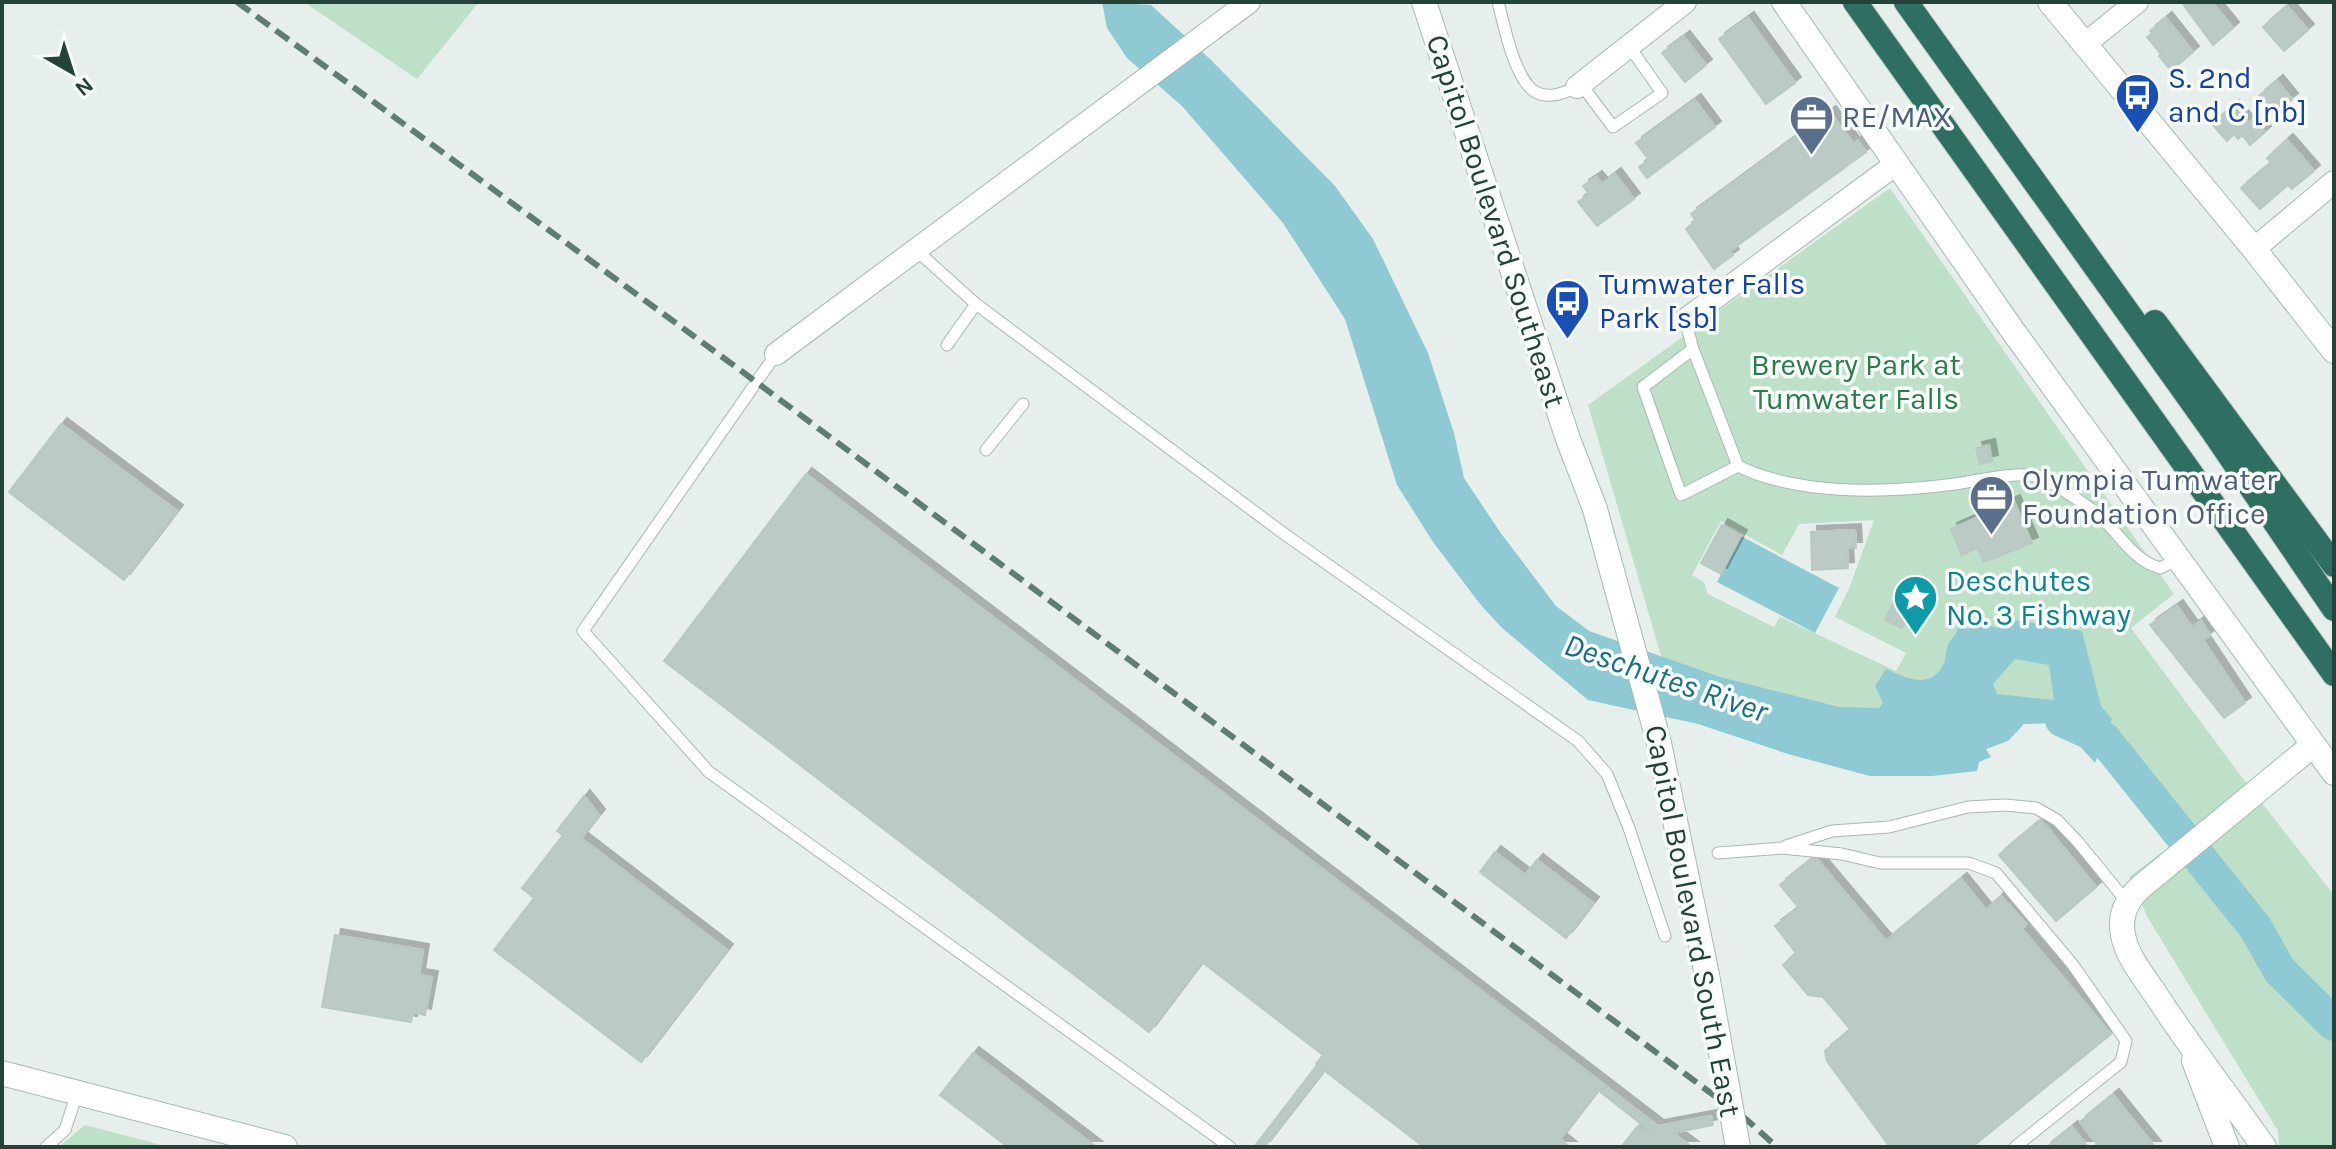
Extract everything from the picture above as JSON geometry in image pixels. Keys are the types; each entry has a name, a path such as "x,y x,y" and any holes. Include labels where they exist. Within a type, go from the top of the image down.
{"highway":[{"path":"1855,2 2334,674"},
{"path":"1906,2 2203,417 2334,609"},
{"path":"1931,38 1981,86 2334,565"}],"main road":[{"path":"1784,2 2177,560 2334,773"},
{"path":"2050,2 2334,351"},
{"name":"Capitol Boulevard Southeast","path":"1423,6 1568,439 1595,509"},
{"name":"Capitol Boulevard South East","path":"1595,509 1659,743 1707,975 1738,1147"},
{"path":"2264,1147 2188,1043 2131,957 2123,936 2123,915 2134,894 2313,745"},
{"path":"2188,1043 2227,1147"},
{"path":"2,1073 285,1147"}],"street":[{"path":"1579,86 1685,2"},
{"path":"2085,44 2137,2"},
{"path":"776,354 1240,9"},
{"path":"1685,320 1896,164"},
{"path":"2254,249 2334,182"}],"lane":[{"path":"1498,2 1516,65 1534,91 1548,95 1561,94 1579,86 1613,127 1662,93 1629,46"},
{"path":"915,249 976,304 1283,533 1578,741 1607,774 1629,828 1665,936"},
{"path":"947,345 976,304"},
{"path":"1685,320 1738,466"},
{"path":"1693,349 1643,387 1681,495 1738,466 1779,480 1867,490 1920,488 2023,475 2040,477 2100,516 2146,564 2160,568 2177,560"},
{"path":"776,354 583,631 709,772 1230,1147"},
{"path":"986,450 1023,404"},
{"path":"1782,848 1832,831 1889,827 1968,807 2005,805 2036,808 2057,820 2134,894"},
{"path":"1718,853 1782,848 1842,854 1880,863 1969,863 1996,873 2073,965 2126,1041 2121,1062 2015,1147"},
{"path":"46,1147 65,1130 77,1093"}],"green space":[{"path":"304,2 479,2 417,79"},
{"name":"Brewery Park at Tumwater Falls","path":"1890,188 2174,594 2131,628 2334,895 2334,1147 2279,1147 2278,1131 2148,918 2129,877 2181,838 2104,739 2058,718 1892,735 1668,680 1588,405","holes":["1874,520 1849,589 1835,617 1906,653 1896,671 1780,617 1774,627 1708,594 1704,582 1692,575 1721,521 1782,555 1799,524"]},
{"path":"85,1125 169,1147 59,1147"}],"water":[{"path":"1102,2 1151,5 1211,60 1335,186 1373,239 1428,353 1454,433 1464,478 1556,606 1589,631 1720,677 1839,707 1879,708 1883,703 1875,686 1886,669 1916,680 1937,674 1958,627 1969,629 1980,623 1997,628 2013,620 2082,631 2101,706 2112,719 2095,763 2059,723 2024,724 2008,741 1986,749 1991,757 1979,762 1977,771 1932,776 1870,776 1788,754 1698,724 1588,700 1502,628 1433,542 1397,485 1345,319 1283,223 1182,106 1127,58 1107,28","holes":["2015,659 2049,665 2054,700 1997,694 1993,684"]},
{"path":"1741,536 1839,588 1815,633 1717,582"}],"building":[{"path":"2212,2 2233,28 2213,45 2183,4"},
{"path":"2287,6 2308,30 2284,51 2263,27"},
{"path":"1748,18 1795,83 1766,104 1719,39"},
{"path":"2166,18 2193,52 2173,69 2159,56 2161,54 2147,37"},
{"path":"1684,37 1706,65 1685,82 1662,53"},
{"path":"2277,81 2292,99 2276,112 2271,106 2268,108 2259,96"},
{"path":"1695,100 1715,127 1647,178 1639,167 1649,160 1636,143"},
{"path":"2233,106 2248,123 2254,118 2265,132 2250,145 2242,135 2238,139 2234,134 2227,141 2212,124"},
{"path":"1830,112 1854,144 1858,141 1866,152 1730,251 1733,255 1714,269 1686,229 1696,221 1691,214"},
{"path":"2287,140 2314,171 2292,189 2288,185 2260,209 2241,188 2271,163 2267,158"},
{"path":"1615,174 1634,199 1597,226 1578,202 1589,194 1583,186 1596,177 1602,184"},
{"path":"61,424 177,511 124,580 9,492"},
{"path":"1989,445 1992,461 1980,464 1976,448"},
{"path":"806,474 1658,1126 1711,1116 1713,1125 1673,1133 1692,1147 1621,1147 1638,1126 1653,1137 1655,1135 1598,1090 1560,1139 1570,1147 1424,1147 1316,1064 1323,1055 1202,962 1149,1032 664,661"},
{"name":"Olympia Tumwater Foundation Office","path":"2014,501 2032,543 1984,562 1977,548 1962,555 1951,529"},
{"path":"1722,525 1741,536 1721,574 1701,563"},
{"path":"1855,530 1856,548 1847,548 1848,568 1812,570 1811,532"},
{"path":"1895,599 1912,607 1902,628 1885,620"},
{"path":"2177,606 2192,627 2201,621 2210,635 2203,640 2245,703 2224,718 2150,625"},
{"path":"584,796 599,815 581,838 727,950 641,1062 494,950 534,898 522,888 563,835 557,831"},
{"path":"2041,820 2096,887 2056,921 1999,855"},
{"path":"1495,852 1525,875 1537,860 1593,903 1566,938 1480,872"},
{"path":"1815,857 1886,941 1961,879 1986,910 2001,896 2026,924 2022,929 2111,1034 1972,1147 1890,1147 1827,1061 1825,1051 1851,1030 1823,997 1808,995 1783,965 1796,953 1775,926 1799,908 1780,885"},
{"path":"335,935 423,950 419,975 432,977 425,1015 413,1012 411,1022 322,1007"},
{"path":"973,1053 1096,1147 1008,1147 940,1095"},
{"path":"1317,1065 1324,1070 1264,1147 1254,1147"},
{"path":"2113,1095 2155,1147 2094,1147 2097,1144 2080,1122"},
{"path":"2072,1127 2088,1147 2047,1147"}],"waterway":[{"name":"Deschutes River","path":"2062,720 2104,739 2255,927 2280,971 2334,1024"}],"railway":[{"path":"237,2 736,367 1747,1120 1777,1147"}],"place":[{"name":"S. 2nd and C [nb]","path":"2137,134"},
{"name":"RE/MAX","path":"1811,156"},
{"name":"Tumwater Falls Park [sb]","path":"1568,340"},
{"name":"Olympia Tumwater Foundation Office","path":"1991,536"},
{"name":"Deschutes No. 3 Fishway","path":"1915,637"}]}
